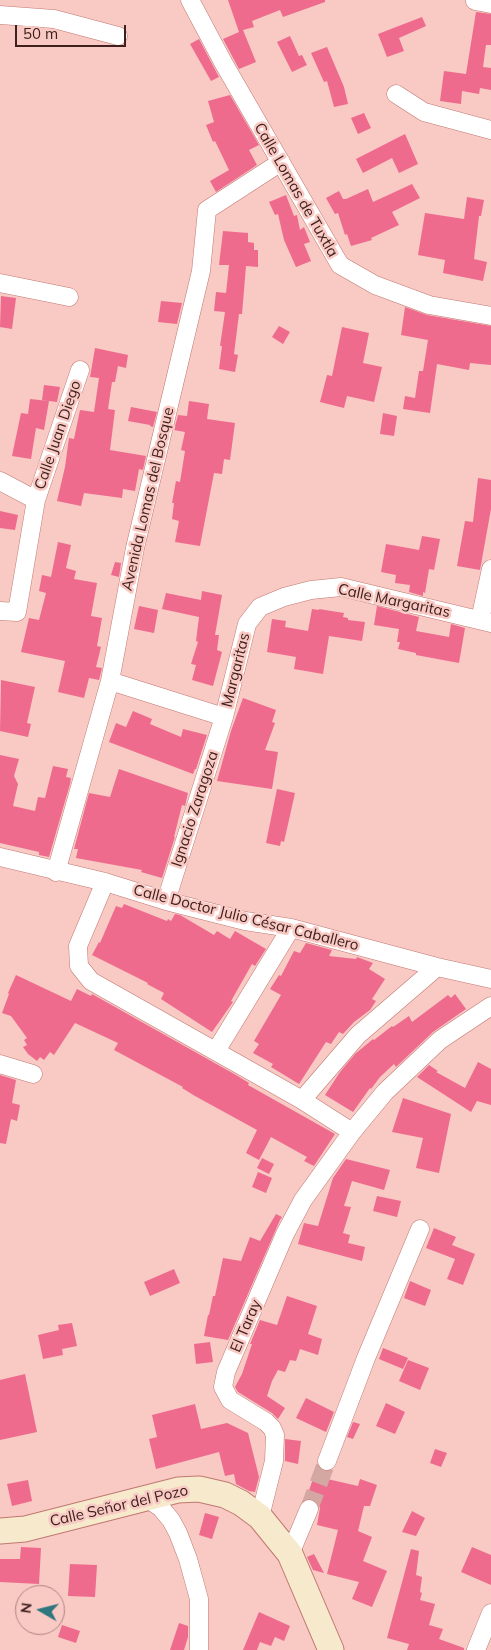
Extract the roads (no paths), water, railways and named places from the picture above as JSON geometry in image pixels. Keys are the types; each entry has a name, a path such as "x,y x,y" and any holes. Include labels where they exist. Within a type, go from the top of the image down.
{"street":[{"name":"Calle Lomas de Tuxtla","path":"190,0 224,64 340,265 375,285 429,305 491,316"},
{"path":"0,15 54,19 118,36"},
{"path":"396,94 424,112 491,130"},
{"name":"Avenida Lomas del Bosque","path":"56,872 110,681 135,548 201,271 207,210 281,162"},
{"path":"0,283 68,297"},
{"name":"Calle Juan Diego","path":"8,612 36,500 80,370"},
{"name":"Calle Juan Diego","path":"0,481 36,500"},
{"path":"485,622 491,569"},
{"name":"Calle Margaritas","path":"247,624 260,607 284,597 311,590 341,587 485,622"},
{"name":"Margaritas","path":"224,717 247,624"},
{"path":"110,681 224,717"},
{"name":"Ignacio Zaragoza","path":"166,901 224,717"},
{"name":"Calle Doctor Julio César Caballero","path":"0,857 56,872 105,882 166,901 245,921 291,928 437,967 491,979"},
{"path":"105,882 78,946 79,966 91,981 302,1100 352,1132"},
{"path":"216,1051 291,928"},
{"path":"302,1100 358,1036 437,967"},
{"name":"El Taray","path":"260,1517 274,1461 275,1435 272,1428 266,1422 230,1400 223,1387 226,1372 285,1234 303,1200 352,1132 385,1092 440,1040 491,1006"},
{"path":"0,1064 33,1074"},
{"path":"327,1461 366,1358 420,1229"},
{"name":"Calle Señor del Pozo","path":"0,1531 25,1529 178,1490 199,1489 225,1495 241,1503 260,1517 290,1554 329,1648"},
{"path":"147,1498 161,1508 171,1520 186,1552 199,1599 199,1650"},
{"path":"290,1554 309,1509"},
{"path":"476,1650 491,1613"}],"tunnel":[{"path":"309,1509 327,1461"}]}
